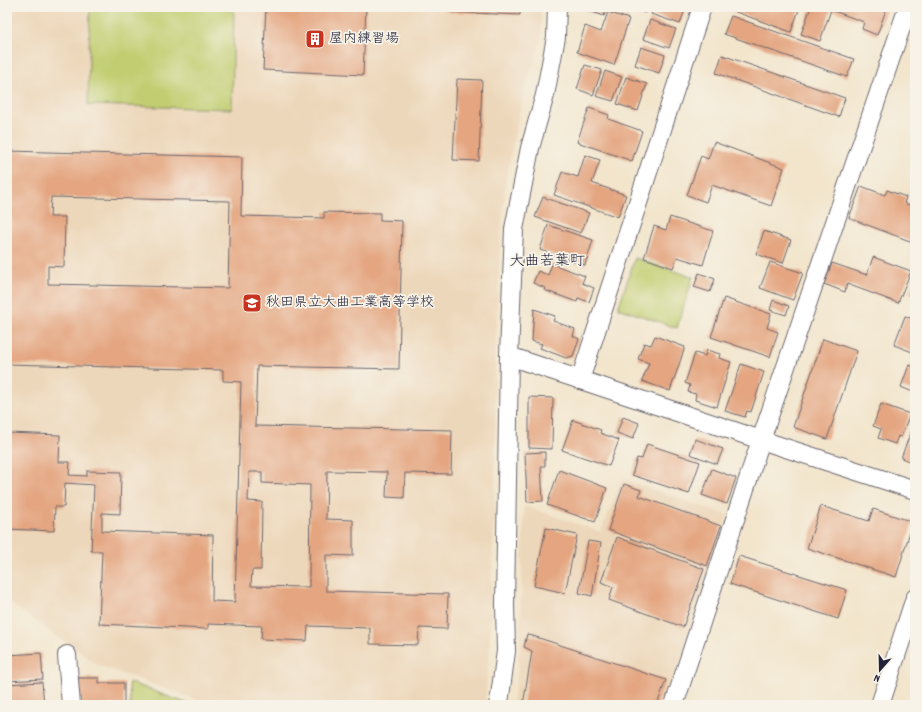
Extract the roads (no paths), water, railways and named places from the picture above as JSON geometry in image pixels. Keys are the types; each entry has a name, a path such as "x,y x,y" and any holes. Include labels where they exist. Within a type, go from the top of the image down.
{"street":[{"path":"498,705 506,651 505,604 509,356 514,229 530,148 546,95 556,37 557,7"},
{"path":"580,380 702,7"},
{"path":"674,705 760,440 908,7"},
{"path":"509,356 915,490"},
{"path":"880,705 915,598"},
{"path":"67,655 71,705"}],"place":[{"name":"屋内練習場","path":"315,39"},
{"name":"秋田県立大曲工業高等学校","path":"252,303"}],"district":[{"name":"大曲若葉町","path":"547,262"}]}
